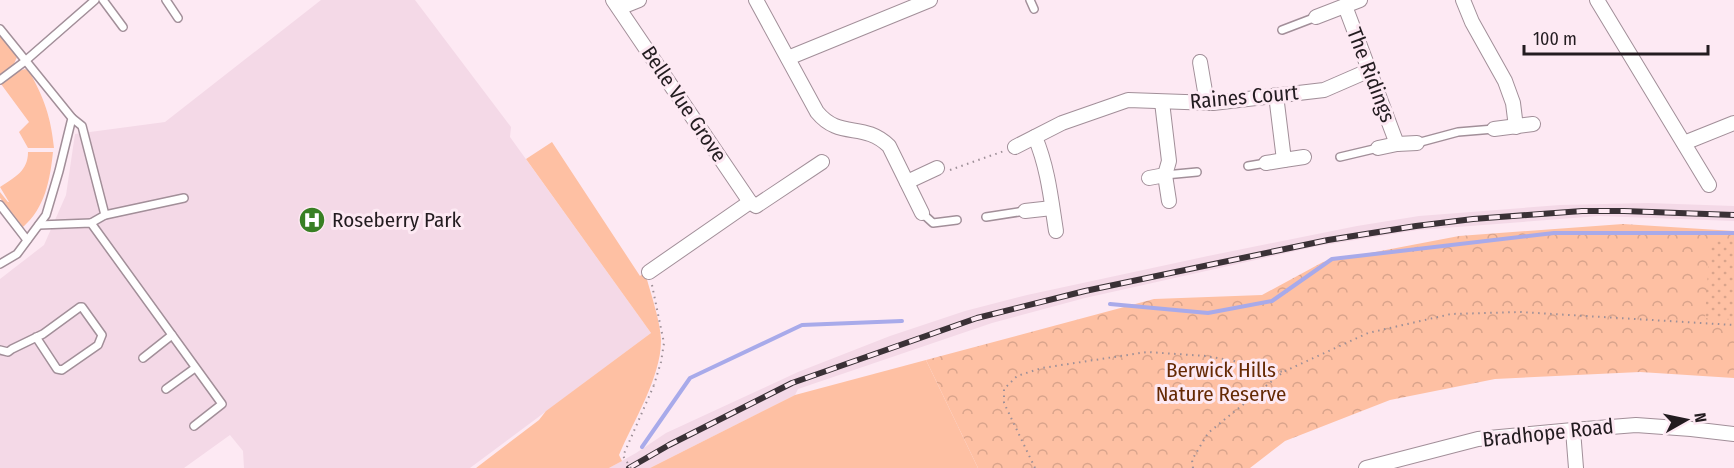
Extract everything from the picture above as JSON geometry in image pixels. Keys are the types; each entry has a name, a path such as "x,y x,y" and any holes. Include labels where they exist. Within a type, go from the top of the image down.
{"street":[{"path":"616,4 639,0"},
{"path":"756,0 824,121 833,127 865,131 889,146 922,213"},
{"path":"788,58 930,0"},
{"name":"The Ridings","path":"1316,17 1360,0"},
{"path":"1463,0 1472,22 1505,81 1514,103 1516,127"},
{"path":"1597,0 1709,184"},
{"name":"Belle Vue Grove","path":"616,4 753,204"},
{"name":"The Ridings","path":"1345,6 1397,144"},
{"path":"1200,62 1207,103"},
{"name":"Raines Court","path":"1015,147 1062,123 1128,100 1207,103 1324,90 1370,70"},
{"path":"1276,95 1284,160"},
{"path":"1162,102 1169,161 1166,176 1169,201"},
{"path":"1684,144 1734,123"},
{"path":"1494,129 1533,124"},
{"path":"1035,137 1044,158 1056,231"},
{"path":"1378,148 1418,143"},
{"path":"1266,163 1304,157"},
{"path":"649,272 822,162"},
{"path":"907,182 941,170"},
{"path":"1149,178 1166,176"},
{"path":"1026,211 1052,208"},
{"name":"Bradhope Road","path":"1366,468 1478,439 1573,430 1636,425 1734,434"},
{"path":"1573,430 1576,468"}],"lane":[{"path":"0,80 24,62 94,0"},
{"path":"103,0 123,27"},
{"path":"166,0 178,18"},
{"path":"1030,0 1034,9"},
{"path":"1282,30 1316,17"},
{"path":"0,29 24,62 72,118 82,126 105,215"},
{"path":"0,264 17,254 46,215 60,171 72,118"},
{"path":"1418,143 1458,132 1494,129"},
{"path":"1340,157 1378,148"},
{"path":"1248,166 1266,163"},
{"path":"1166,176 1197,172"},
{"path":"39,225 92,223 105,215 184,198"},
{"path":"0,205 27,240"},
{"path":"986,217 1026,211"},
{"path":"922,213 933,223 957,220"},
{"path":"92,223 222,404 194,426"},
{"path":"0,350 8,352 36,337 80,307 102,335 98,345 62,370 57,369 36,337"},
{"path":"143,358 172,335"},
{"path":"166,389 195,368"}],"path":[{"path":"941,170 1015,147"},
{"path":"631,468 623,456 654,385 664,343 649,272"},
{"path":"1193,468 1192,460 1208,433 1283,372 1368,333 1451,314 1520,312 1734,325"},
{"path":"1035,468 1004,403 1004,389 1017,376 1042,368 1147,352 1206,356 1283,372"}],"shaded area":[{"name":"Roseberry Park","path":"321,0 415,0 511,127 510,137 651,333 470,468 244,468 243,451 230,435 184,468 0,468 0,279 44,245 66,195 75,134 165,122"},
{"path":"1648,203 1734,206 1734,221 1599,216 1418,230 1318,246 1085,298 992,323 798,389 795,395 650,468 609,468 666,433 798,372 890,336 965,311 1027,295 1208,256 1419,216 1560,205"}],"green space":[{"path":"0,36 17,57 14,64 0,75"},
{"path":"25,69 29,71 46,108 54,148 28,148 19,132 29,122 1,84"},
{"path":"552,142 640,276 645,272 661,333 660,355 645,399 619,455 622,461 609,468 476,468 539,420 546,411 651,333 526,159"},
{"path":"28,152 53,152 45,193 37,211 23,227 0,198 0,192 9,202 0,187 23,169"},
{"name":"Berwick Hills Nature Reserve","path":"1623,224 1734,231 1734,378 1640,372 1495,379 1390,400 1285,441 1250,468 978,468 926,360 1154,299 1262,295 1323,262 1459,236"},
{"path":"1710,239 1734,241 1734,319 1705,318"},
{"path":"926,360 978,468 650,468 795,395"}],"waterway":[{"path":"1110,304 1208,313 1272,301 1332,259 1554,233 1734,233"},
{"path":"642,447 690,378 802,325 902,321"}],"railway":[{"path":"629,468 669,445 792,383 977,318 1085,291 1328,240 1473,219 1582,211 1734,215"}],"place":[{"name":"Roseberry Park","path":"312,220"}]}
